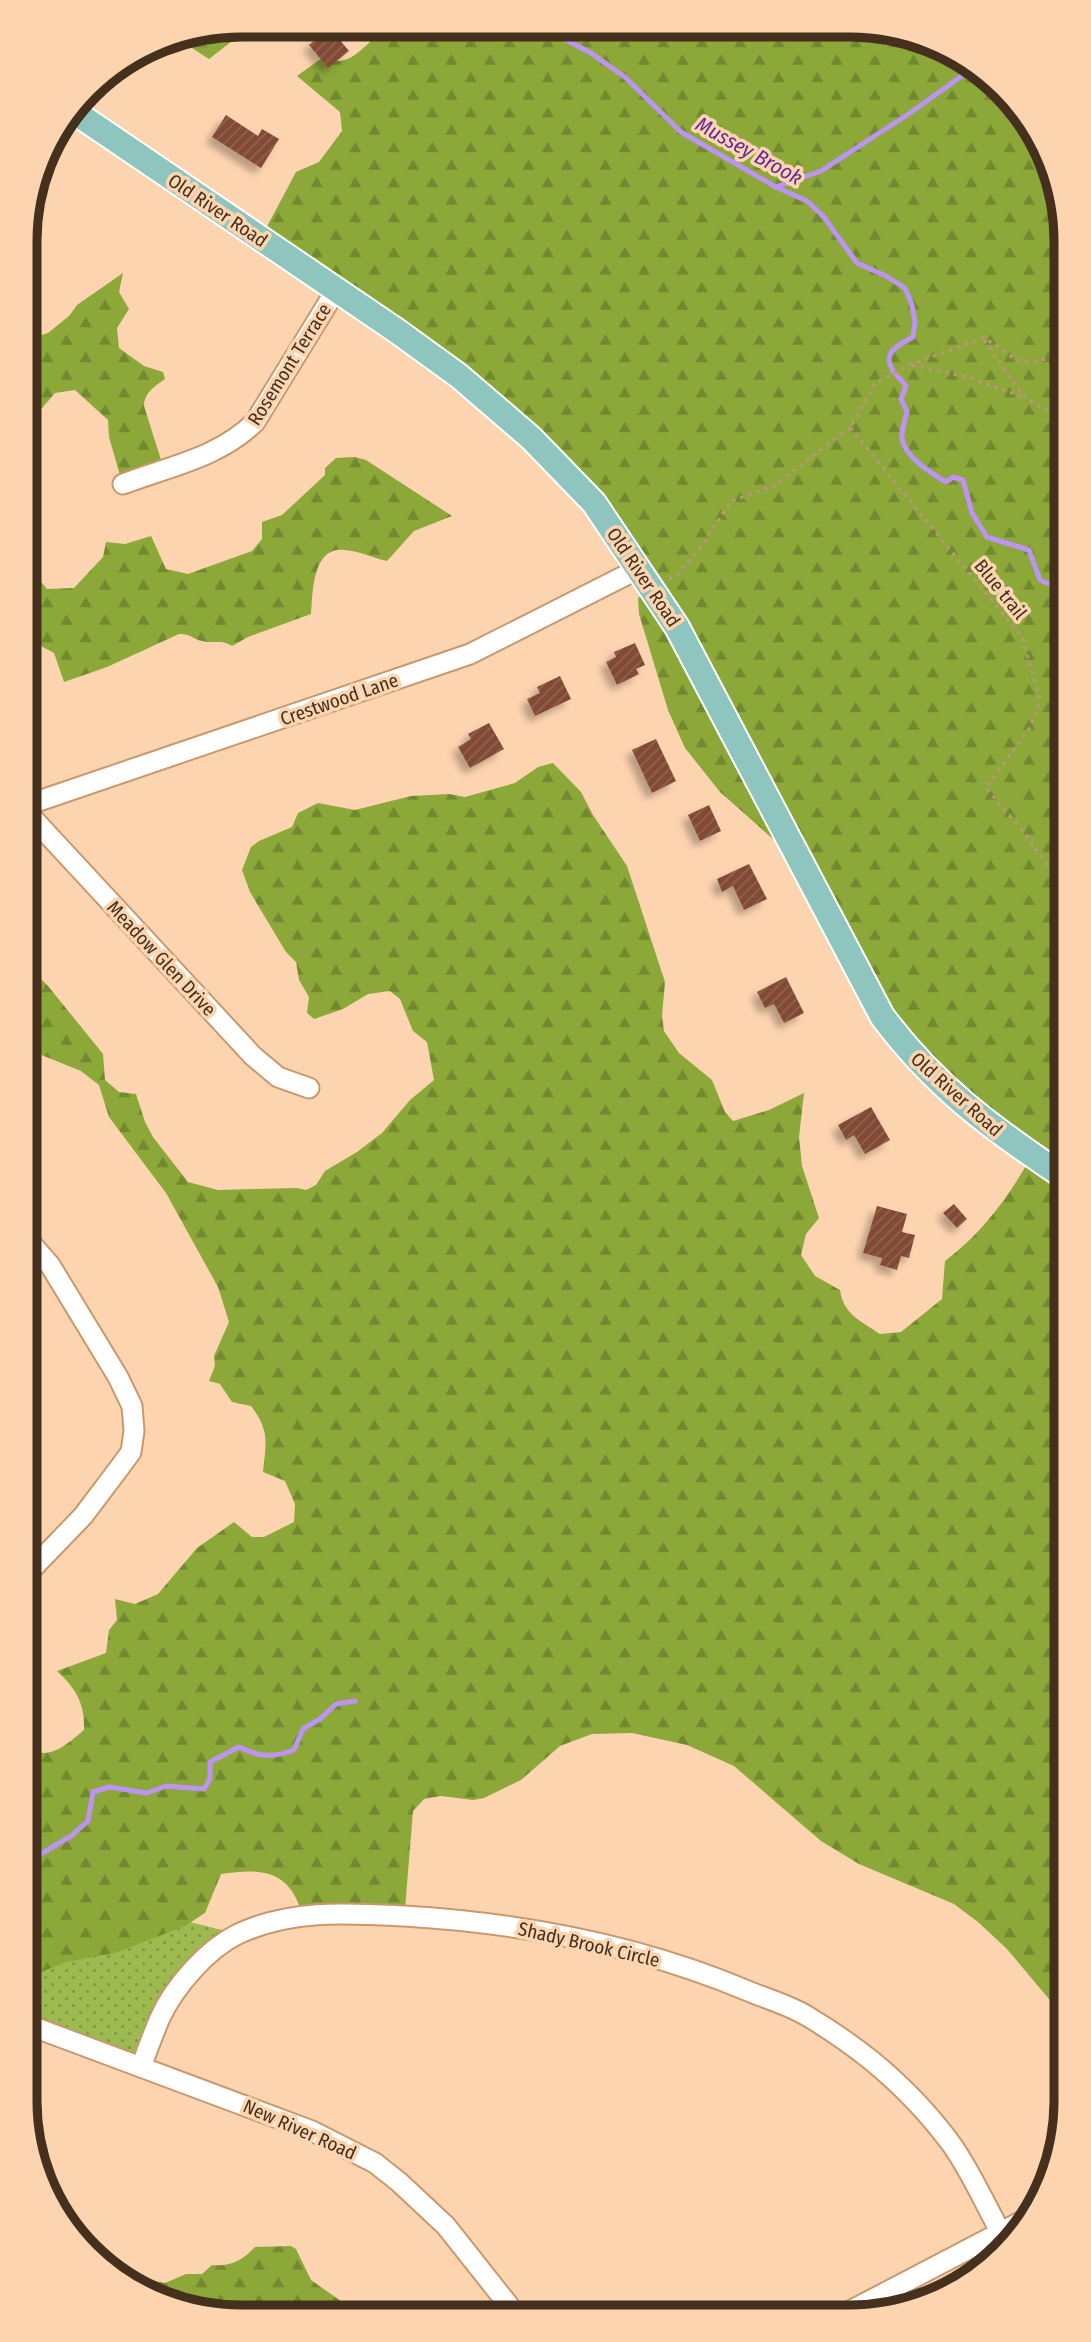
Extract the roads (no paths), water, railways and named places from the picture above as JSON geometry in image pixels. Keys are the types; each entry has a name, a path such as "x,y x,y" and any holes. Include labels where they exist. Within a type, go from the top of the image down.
{"main road":[{"name":"Old River Road","path":"80,116 459,376 531,438 594,503 677,626 883,1016 913,1056 957,1098 997,1131 1054,1170"}],"street":[{"name":"Rosemont Terrace","path":"123,484 217,451 239,438 255,422 336,289"},
{"name":"Crestwood Lane","path":"37,802 470,654 646,578"},
{"name":"Meadow Glen Drive","path":"37,823 253,1056 278,1077 309,1088"},
{"path":"37,1250 50,1265 118,1377 132,1406 134,1431 131,1452 124,1462 83,1516 37,1564"},
{"name":"Shady Brook Circle","path":"141,2067 161,2016 191,1971 217,1947 238,1934 289,1916 344,1912 487,1922 540,1931 600,1943 711,1975 805,2015 872,2062 917,2105 952,2146 1001,2233"},
{"name":"New River Road","path":"37,2028 312,2131 375,2163 446,2227 508,2305"},
{"path":"863,2305 1010,2228"}],"waterway":[{"name":"Mussey Brook","path":"560,37 591,53 626,78 681,132 776,187 807,201 824,217 857,263 905,288 915,322 913,337 895,348 889,361 892,370 906,386 901,399 907,412 902,433 904,446 920,464 946,482 953,477 963,480 972,513 987,537 1029,550 1040,580 1054,586"},
{"path":"776,187 821,171 966,73"},
{"path":"37,1856 71,1836 88,1821 93,1792 109,1787 147,1793 166,1786 204,1789 210,1779 210,1762 239,1747 266,1755 294,1750 303,1729 320,1719 336,1704 355,1701"}]}
